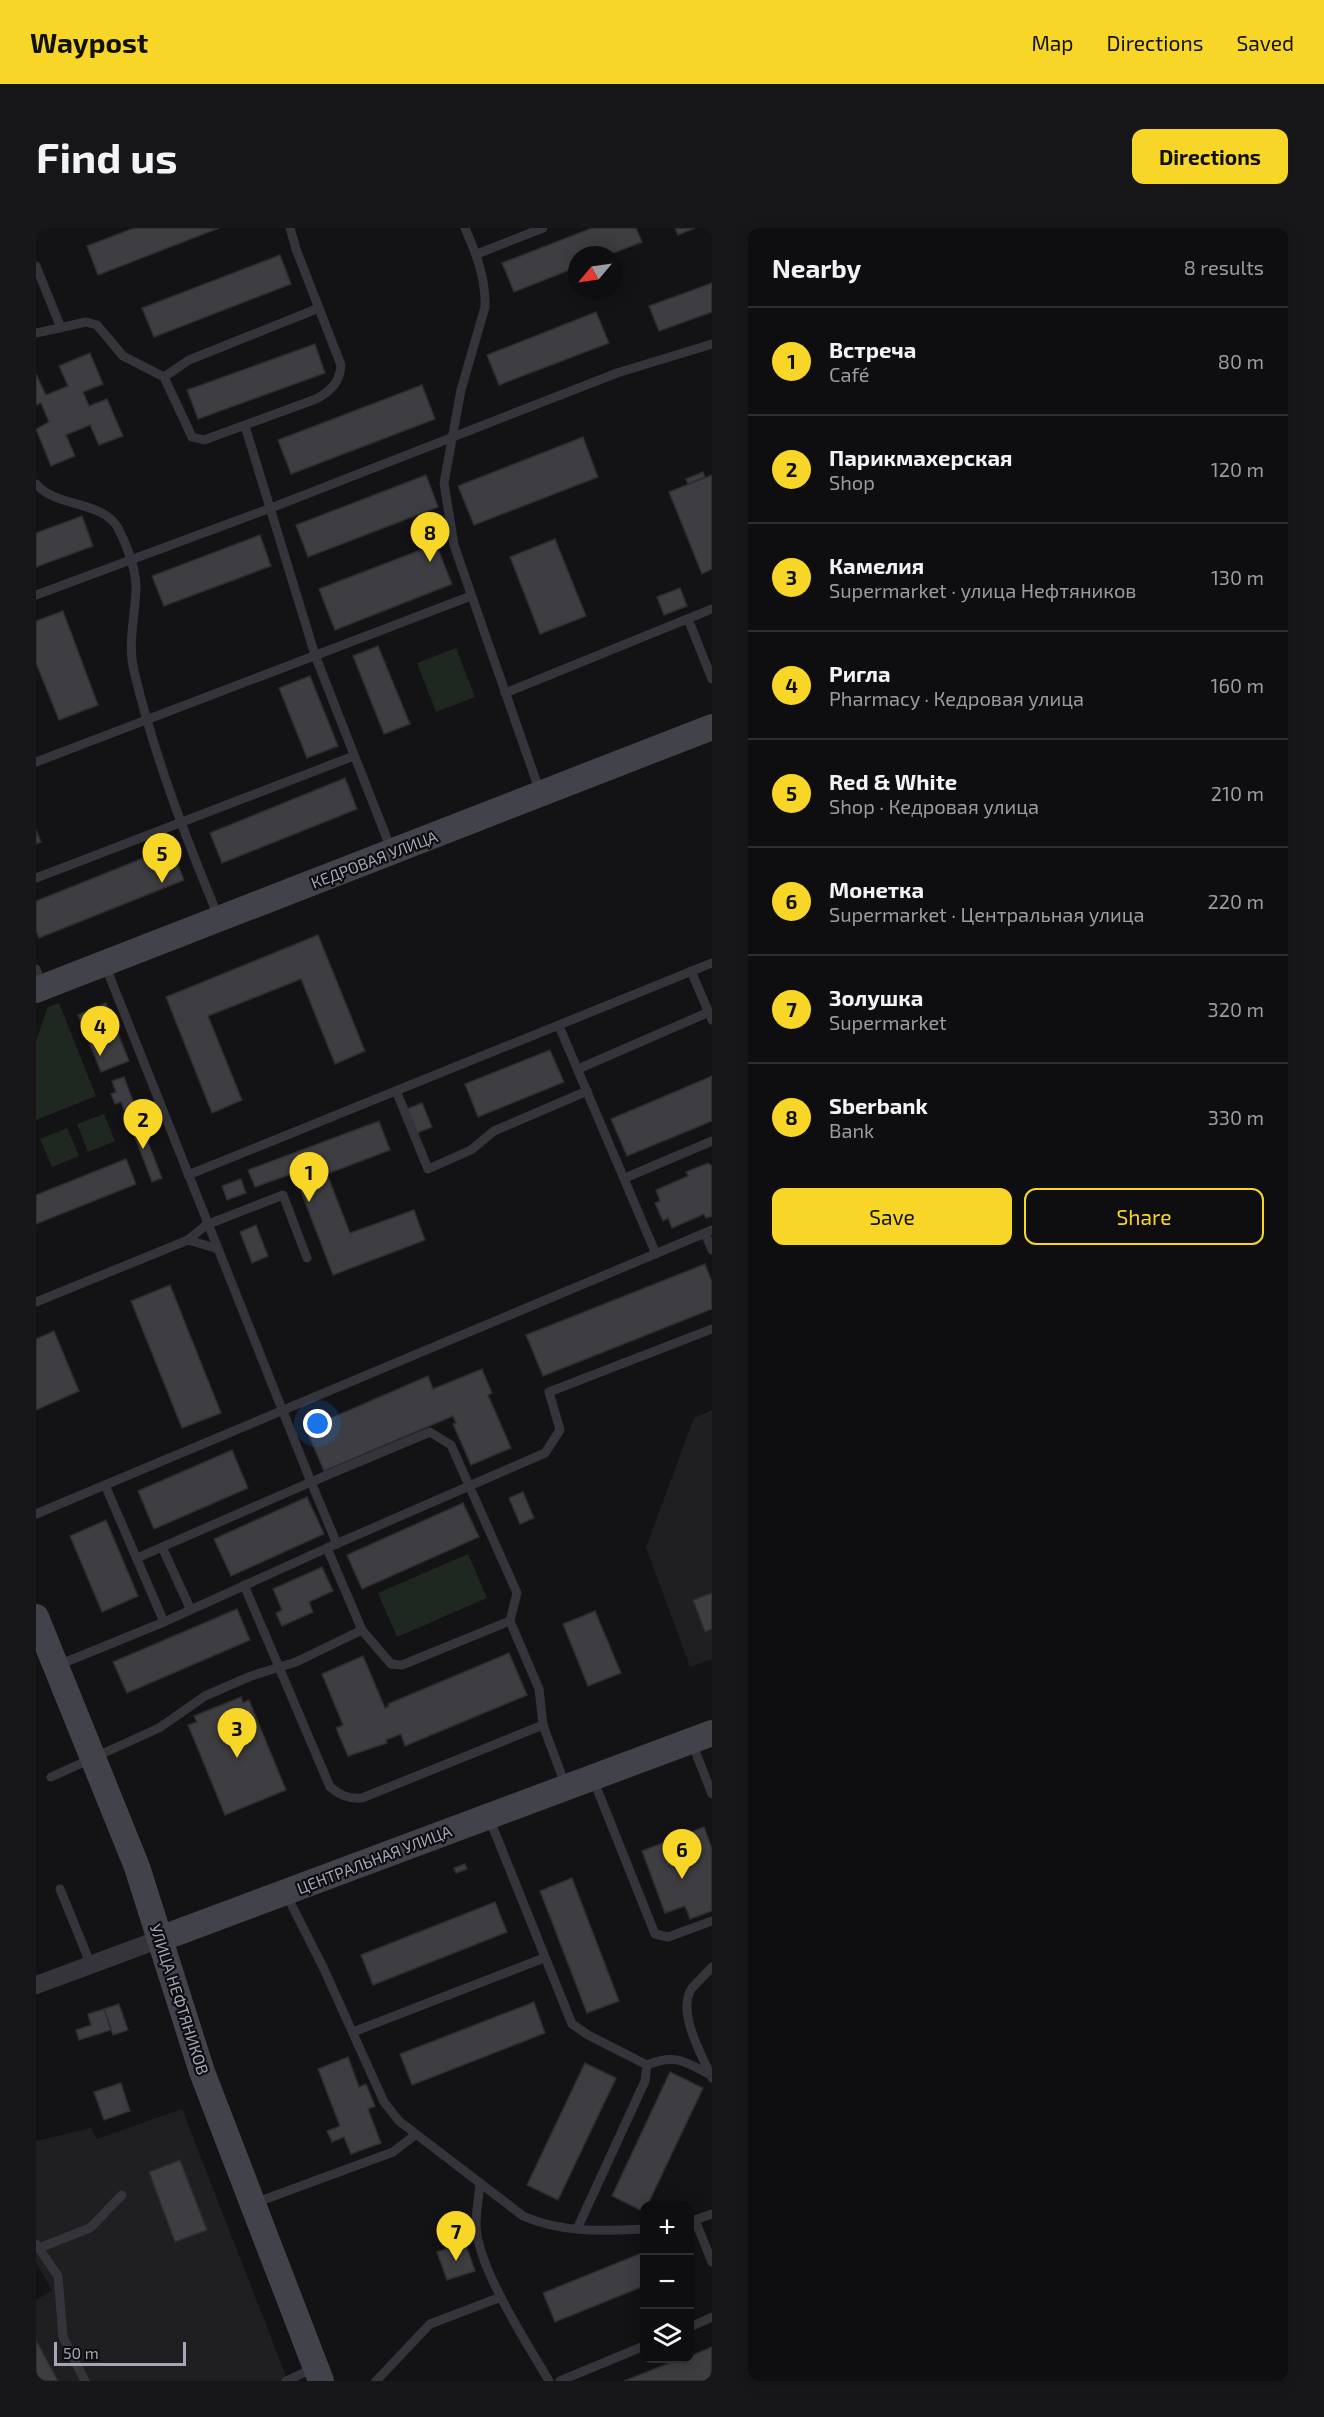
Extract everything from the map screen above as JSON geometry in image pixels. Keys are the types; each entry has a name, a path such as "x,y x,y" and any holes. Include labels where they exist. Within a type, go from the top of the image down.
{"street":[{"name":"КЕДРОВАЯ УЛИЦА","path":"38,982 104,963 712,727"},
{"name":"УЛИЦА НЕФТЯНИКОВ","path":"36,1617 137,1867 181,2013 252,2204 319,2374"},
{"name":"ЦЕНТРАЛЬНАЯ УЛИЦА","path":"36,1985 701,1737"}],"lane":[{"path":"36,333 86,322 97,326 123,356 164,377 192,437 204,440 316,399 328,393 336,384 341,376 341,365 290,228"},
{"path":"465,228 477,254 485,307 461,390 451,438 444,483 447,514 454,545 471,596 541,795"},
{"path":"477,254 543,228"},
{"path":"36,266 61,328"},
{"path":"164,377 200,356 319,308"},
{"path":"36,595 272,508 617,373 712,344"},
{"path":"245,426 272,508 315,655 392,852"},
{"path":"36,483 48,495 110,518 117,528 130,560 136,585 131,622 133,669 179,822 219,918"},
{"path":"36,762 471,596"},
{"path":"505,693 712,609"},
{"path":"688,619 712,679"},
{"path":"36,878 354,756"},
{"path":"104,963 280,1411 337,1544"},
{"path":"188,1175 397,1093 712,963"},
{"path":"578,1069 710,1016 691,971"},
{"path":"560,1026 656,1254"},
{"path":"397,1093 428,1168 471,1150 494,1131 587,1091"},
{"path":"625,1178 712,1141"},
{"path":"36,1302 188,1240 206,1225 283,1195 307,1258"},
{"path":"36,1514 709,1232 712,1250"},
{"path":"188,1240 215,1248"},
{"path":"56,1666 164,1622 189,1608 545,1453 560,1430 549,1392 712,1329"},
{"path":"137,1558 429,1432 451,1444 517,1593 510,1621 539,1689 543,1725 566,1787"},
{"path":"105,1485 164,1622"},
{"path":"162,1547 189,1608"},
{"path":"327,1548 362,1630 391,1664 402,1665 510,1621"},
{"path":"244,1585 330,1787 340,1795 352,1799 362,1798 543,1725"},
{"path":"51,1777 159,1728 205,1696 296,1662 362,1630"},
{"path":"701,1737 712,1794"},
{"path":"592,1777 655,1934 668,1938 712,1921"},
{"path":"488,1816 572,2024 588,2035 647,2065 670,2058 680,2059 711,2077"},
{"path":"60,1888 91,1965"},
{"path":"285,1892 353,2032 384,2102 399,2121 523,2216 544,2225 577,2229 640,2229"},
{"path":"353,2032 544,1958"},
{"path":"711,2077 689,2024 687,2002 691,1990 712,1967"},
{"path":"577,2229 645,2081 647,2065"},
{"path":"252,2204 393,2152 415,2134"},
{"path":"480,2183 476,2226 480,2247 501,2297 549,2381"},
{"path":"85,2381 63,2337 58,2276 38,2246 90,2228 123,2195"},
{"path":"694,2220 712,2214"},
{"path":"694,2225 712,2262"},
{"path":"376,2381 430,2324 501,2297"},
{"path":"694,2325 712,2318"},
{"path":"560,2381 640,2348"},
{"path":"286,2381 319,2374"}],"shaded area":[{"path":"456,648 475,697 436,712 417,663"},
{"path":"59,1003 96,1096 36,1120 36,1041 48,1007"},
{"path":"104,1114 115,1141 88,1152 77,1124"},
{"path":"67,1128 79,1156 52,1167 40,1139"},
{"path":"712,1410 712,1659 690,1667 646,1547 694,1418"},
{"path":"468,1554 487,1598 397,1637 378,1593"},
{"path":"182,2109 288,2381 36,2381 36,2300 52,2290 36,2263 36,2141 91,2128 97,2139"}],"building":[{"path":"134,228 219,228 98,275 87,246"},
{"path":"592,228 636,228 642,242 622,250 622,246 568,246 568,271 514,292 502,263"},
{"path":"675,228 695,228 678,235"},
{"path":"280,255 291,284 154,337 142,308"},
{"path":"712,283 712,312 659,331 649,306"},
{"path":"596,312 609,343 499,385 487,355"},
{"path":"315,344 325,373 198,419 187,390"},
{"path":"90,353 103,384 83,392 89,406 107,399 123,436 99,445 90,425 66,435 75,456 51,466 36,429 49,422 41,403 36,405 36,374 46,395 68,386 59,366"},
{"path":"422,385 435,419 291,474 278,440"},
{"path":"583,437 598,477 474,525 458,486"},
{"path":"703,472 705,477 688,484 686,479"},
{"path":"426,475 438,507 308,557 296,525"},
{"path":"712,475 712,569 702,574 669,492"},
{"path":"82,516 93,546 36,567 36,533"},
{"path":"260,535 271,566 164,606 152,576"},
{"path":"555,539 586,616 540,634 510,557"},
{"path":"436,544 452,584 335,630 319,589"},
{"path":"680,588 687,606 664,615 657,597"},
{"path":"63,611 98,705 59,720 36,663 36,621"},
{"path":"378,646 410,724 384,734 353,656"},
{"path":"310,676 338,746 307,758 279,688"},
{"path":"345,778 357,809 222,863 210,833"},
{"path":"36,830 41,842 36,844"},
{"path":"171,847 184,880 39,938 36,931 36,901"},
{"path":"318,935 365,1051 335,1064 301,979 208,1016 242,1100 212,1113 166,997"},
{"path":"106,1003 129,1061 101,1072 78,1015"},
{"path":"550,1050 564,1082 478,1117 465,1084"},
{"path":"712,1076 712,1121 627,1156 611,1119"},
{"path":"124,1077 135,1106 124,1110 121,1102 115,1104 111,1094 116,1092 112,1081"},
{"path":"422,1103 432,1127 417,1133 407,1109"},
{"path":"136,1111 162,1178 152,1182 126,1114"},
{"path":"379,1121 390,1150 327,1174 350,1233 414,1210 425,1240 333,1275 294,1173 255,1187 248,1170"},
{"path":"126,1159 136,1184 36,1224 36,1195"},
{"path":"708,1163 712,1166 712,1216 706,1218 704,1214 672,1228 668,1218 663,1221 655,1203 660,1201 656,1190 688,1176 686,1172"},
{"path":"241,1179 246,1193 227,1200 222,1186"},
{"path":"256,1225 268,1256 252,1263 240,1232"},
{"path":"705,1264 712,1282 712,1309 543,1376 526,1335"},
{"path":"170,1285 221,1413 182,1428 131,1301"},
{"path":"54,1331 79,1391 36,1410 36,1339"},
{"path":"482,1369 492,1393 488,1395 511,1448 471,1465 453,1424 456,1423 453,1416 324,1471 306,1429 428,1376 433,1389"},
{"path":"232,1450 248,1488 154,1529 138,1491"},
{"path":"523,1492 534,1518 520,1524 509,1498"},
{"path":"307,1497 324,1534 231,1576 214,1539"},
{"path":"463,1503 479,1537 362,1589 347,1555"},
{"path":"106,1520 138,1596 102,1612 70,1536"},
{"path":"322,1567 333,1591 309,1602 313,1612 282,1626 276,1613 282,1610 273,1589"},
{"path":"712,1593 712,1629 705,1632 693,1600"},
{"path":"237,1609 250,1640 127,1693 113,1662"},
{"path":"595,1611 621,1673 588,1686 563,1624"},
{"path":"509,1653 527,1695 405,1746 401,1734 386,1740 387,1743 348,1756 336,1728 343,1725 322,1674 363,1656 385,1708 389,1706 388,1704"},
{"path":"241,1697 243,1703 249,1700 286,1790 225,1815 188,1725 197,1722 194,1716"},
{"path":"704,1827 712,1849 712,1911 690,1919 685,1906 665,1913 642,1851"},
{"path":"465,1864 467,1869 456,1873 454,1868"},
{"path":"572,1878 619,2001 587,2013 540,1891"},
{"path":"495,1902 507,1932 373,1985 361,1955"},
{"path":"534,2002 545,2033 412,2085 400,2054"},
{"path":"119,2004 128,2030 113,2035 104,2009"},
{"path":"104,2009 111,2030 79,2040 76,2030 91,2025 88,2014"},
{"path":"348,2057 359,2087 366,2084 375,2106 368,2109 381,2143 351,2154 344,2137 332,2142 327,2131 340,2126 318,2069"},
{"path":"585,2063 616,2078 558,2200 527,2185"},
{"path":"670,2072 703,2088 649,2201 640,2201 640,2210 612,2196"},
{"path":"121,2083 130,2111 104,2120 94,2092"},
{"path":"180,2160 207,2230 175,2242 149,2172"},
{"path":"465,2242 475,2271 447,2280 437,2252"},
{"path":"640,2254 640,2288 555,2322 543,2293"},
{"path":"36,2340 58,2381 36,2381"},
{"path":"712,2347 711,2381 624,2381 669,2363 694,2363 694,2354"}],"place":[{"name":"Sberbank","path":"430,562"},
{"name":"Red & White","path":"162,883"},
{"name":"Ригла","path":"100,1056"},
{"name":"Парикмахерская","path":"143,1149"},
{"name":"Встреча","path":"309,1202"},
{"name":"Камелия","path":"237,1758"},
{"name":"Монетка","path":"682,1879"},
{"name":"Золушка","path":"456,2261"}]}
